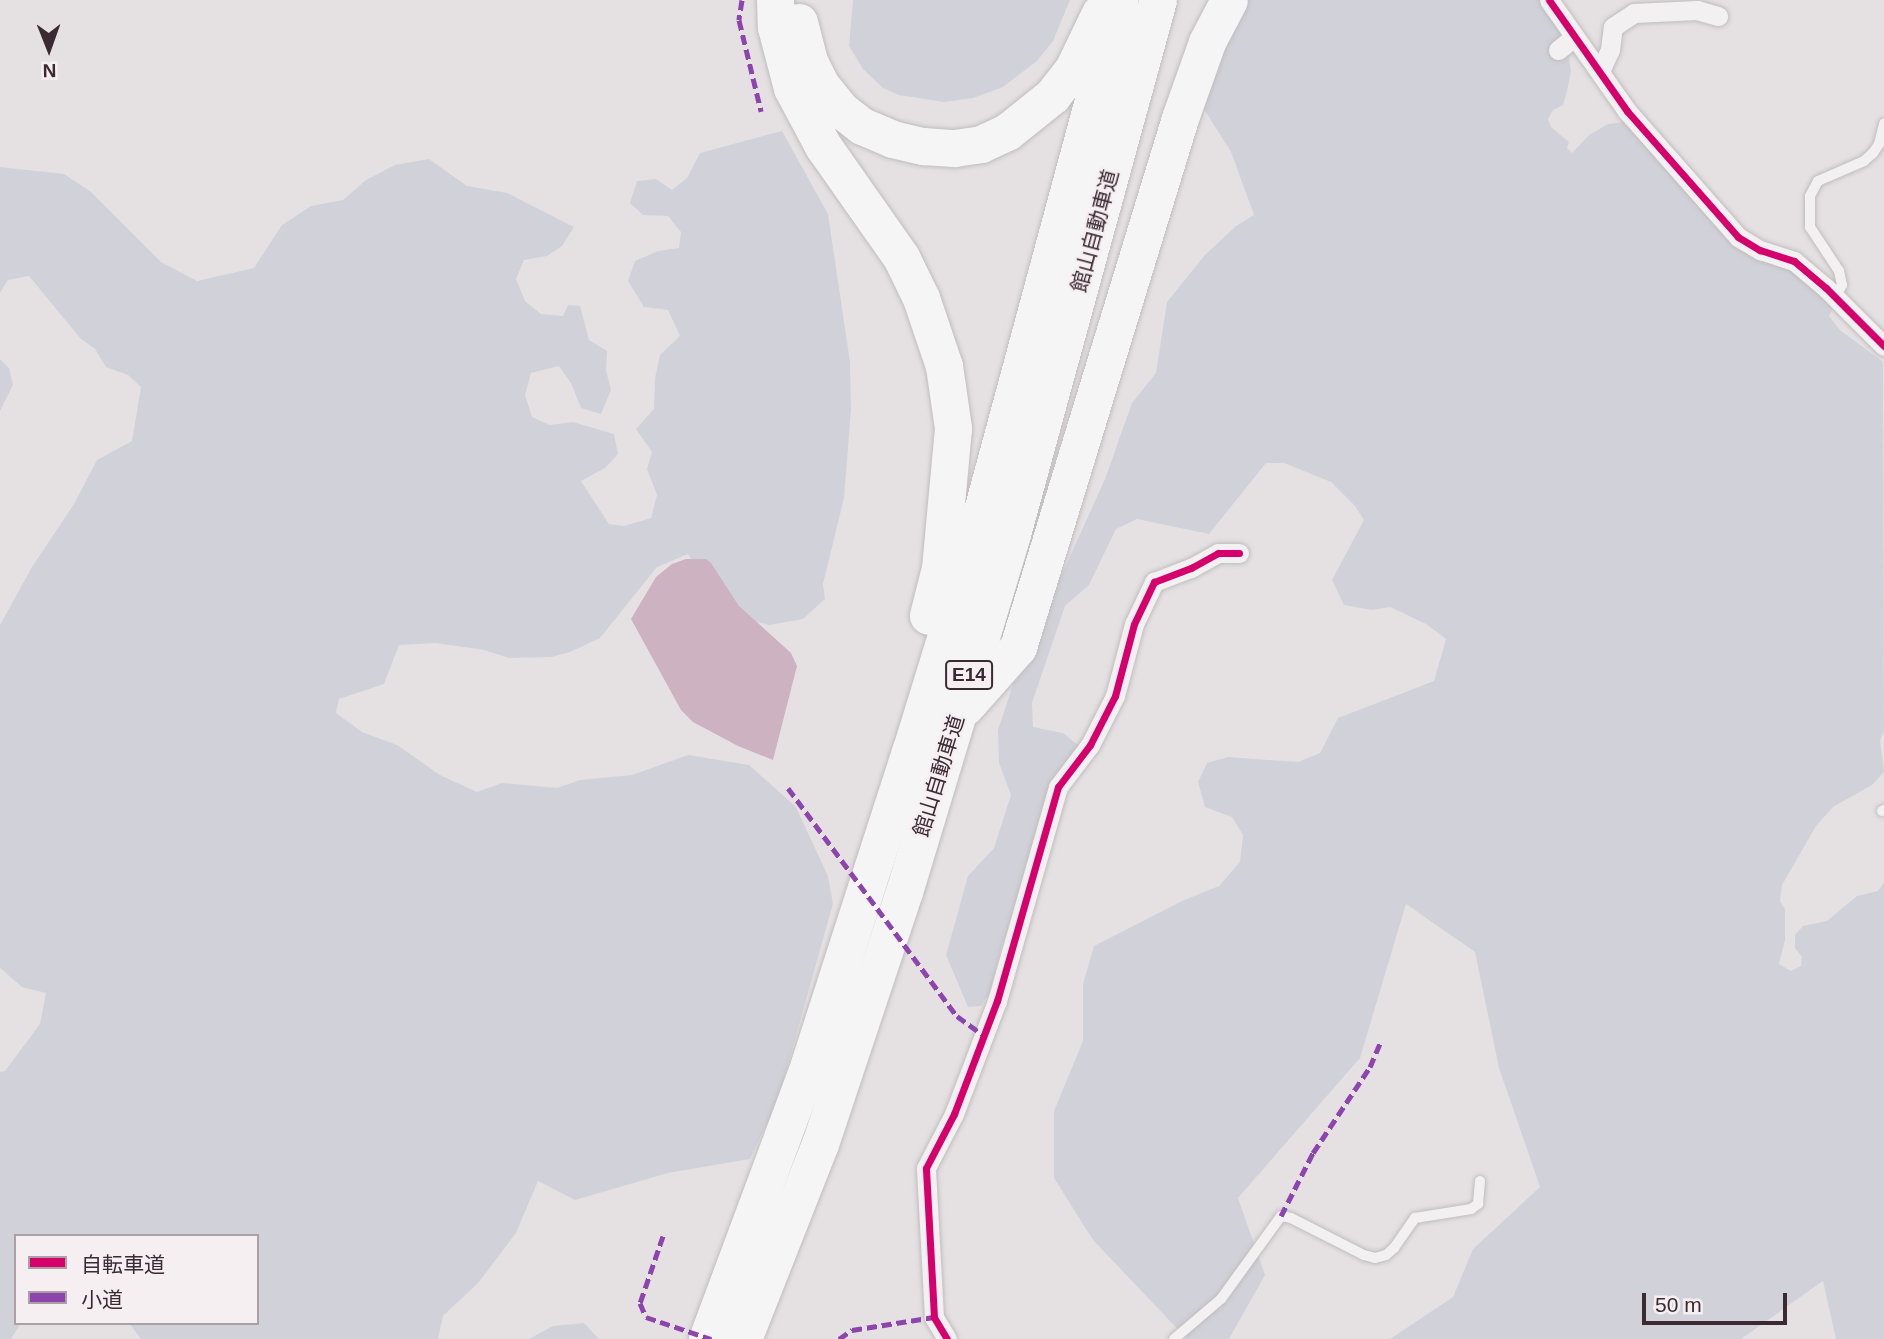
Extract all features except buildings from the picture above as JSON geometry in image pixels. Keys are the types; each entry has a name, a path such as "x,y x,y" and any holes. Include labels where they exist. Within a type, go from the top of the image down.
{"highway":[{"path":"775,0 776,27 782,55 804,114 901,257 921,298 944,366 953,428 940,568 855,926"},
{"path":"799,0 799,26 809,61 820,84 840,109 862,126 892,139 923,146 954,148 981,144 1007,132 1052,96 1073,69 1108,0"},
{"name":"館山自動車道","path":"707,1339 809,1064 966,570 1120,0"},
{"name":"館山自動車道","path":"744,1339 820,1144 904,892 1019,508 1158,0"},
{"path":"957,717 1018,647 1180,118 1207,42 1229,0"}],"street":[{"path":"1549,0 1627,111 1738,237 1760,250 1794,261 1884,346"},
{"path":"1600,71 1609,50 1613,27 1634,13 1697,10 1718,16"},
{"path":"1558,50 1574,37"},
{"path":"947,1339 934,1317 926,1168 954,1114 997,1001 1058,788 1090,745 1115,696 1134,624 1154,582 1191,568 1219,553 1239,553"}],"lane":[{"path":"1835,297 1842,285 1810,227 1810,196 1818,181 1864,161 1880,144 1884,124"},
{"path":"1174,1339 1221,1300 1280,1216 1292,1218 1364,1255 1376,1258 1386,1255 1394,1248 1415,1218 1472,1209 1478,1204 1480,1181"}],"shaded area":[{"path":"853,0 1070,0 1053,41 1037,61 1003,87 973,98 944,102 899,95 883,88 863,69 849,46"},
{"path":"1242,0 1542,0 1566,38 1571,71 1567,91 1563,105 1553,110 1548,119 1551,127 1569,142 1567,148 1572,153 1589,135 1608,124 1624,122 1642,130 1757,256 1796,273 1834,306 1829,316 1840,330 1883,362 1884,731 1880,740 1884,772 1872,785 1833,807 1816,826 1782,885 1780,901 1785,909 1785,940 1779,964 1791,971 1801,966 1802,957 1795,948 1795,935 1803,926 1827,921 1857,896 1878,891 1884,882 1884,1339 1836,1339 1823,1281 1741,1339 1390,1339 1453,1297 1473,1249 1540,1187 1499,1068 1475,952 1406,904 1360,1058 1238,1198 1265,1275 1229,1339 1187,1339 1093,1240 1054,1178 1054,1111 1083,1041 1083,984 1094,946 1182,901 1219,886 1240,862 1243,835 1232,817 1205,807 1198,782 1207,763 1228,757 1298,762 1320,753 1338,718 1434,681 1446,639 1426,624 1390,607 1372,610 1344,605 1332,580 1364,520 1355,506 1331,482 1284,463 1266,463 1209,534 1137,519 1116,529 1089,585 1065,606 1032,703 1033,727 1063,733 1079,746 1002,945 990,992 981,1006 968,1007 946,955 968,876 994,848 1011,795 999,763 998,730 1044,590 1062,574 1105,479 1132,403 1156,373 1167,302 1205,255 1236,226 1254,215 1231,152 1197,98"},
{"path":"782,131 828,214 850,362 851,410 844,498 823,584 825,599 803,619 769,625 721,612 688,554 657,567 600,638 570,652 552,657 509,658 484,650 436,643 399,645 384,684 339,699 336,713 362,732 397,745 440,775 477,792 502,783 557,788 580,780 632,775 688,755 749,765 796,807 828,876 833,904 778,1099 750,1159 668,1173 575,1200 538,1181 516,1233 479,1282 443,1316 438,1339 141,1339 130,1325 259,1325 259,1234 14,1234 14,1325 20,1325 11,1339 0,1339 0,1072 5,1071 40,1024 46,993 22,987 0,968 0,625 32,567 74,504 97,460 132,441 141,387 128,375 106,367 95,349 80,338 29,276 8,280 0,293 0,167 64,174 91,192 161,262 197,281 254,268 282,225 311,206 343,200 366,180 395,165 429,159 467,186 507,193 574,227 562,246 547,256 524,260 516,279 525,301 541,314 563,316 568,305 580,306 589,340 607,351 606,370 611,390 601,414 581,408 571,383 559,366 531,373 525,395 532,417 550,425 573,422 614,434 618,454 605,468 581,481 609,524 624,526 651,518 657,495 647,469 652,452 636,429 654,409 655,378 660,355 680,336 668,310 644,307 628,281 635,261 658,251 679,248 681,232 668,216 643,215 630,203 637,181 656,179 672,190 687,178 700,153"},
{"path":"0,359 9,368 13,385 0,411"},
{"path":"686,559 706,559 711,563 739,606 791,653 797,666 773,760 738,746 693,722 681,710 631,619 656,577 672,564"},
{"path":"584,1323 599,1339 529,1339 553,1326"}],"marked path":[{"path":"742,0 739,20 761,111"},
{"path":"788,788 957,1016 982,1034"},
{"path":"1281,1216 1313,1153 1370,1067 1380,1043"},
{"path":"663,1236 640,1303 646,1317 711,1339"},
{"path":"839,1339 852,1330 934,1317"}],"cycle path":[{"path":"1549,0 1627,111 1738,237 1760,250 1794,261 1826,288 1884,346"},
{"path":"947,1339 934,1317 926,1168 954,1114 997,1001 1058,787 1090,745 1115,696 1134,624 1154,582 1191,568 1218,553 1239,553"}]}
